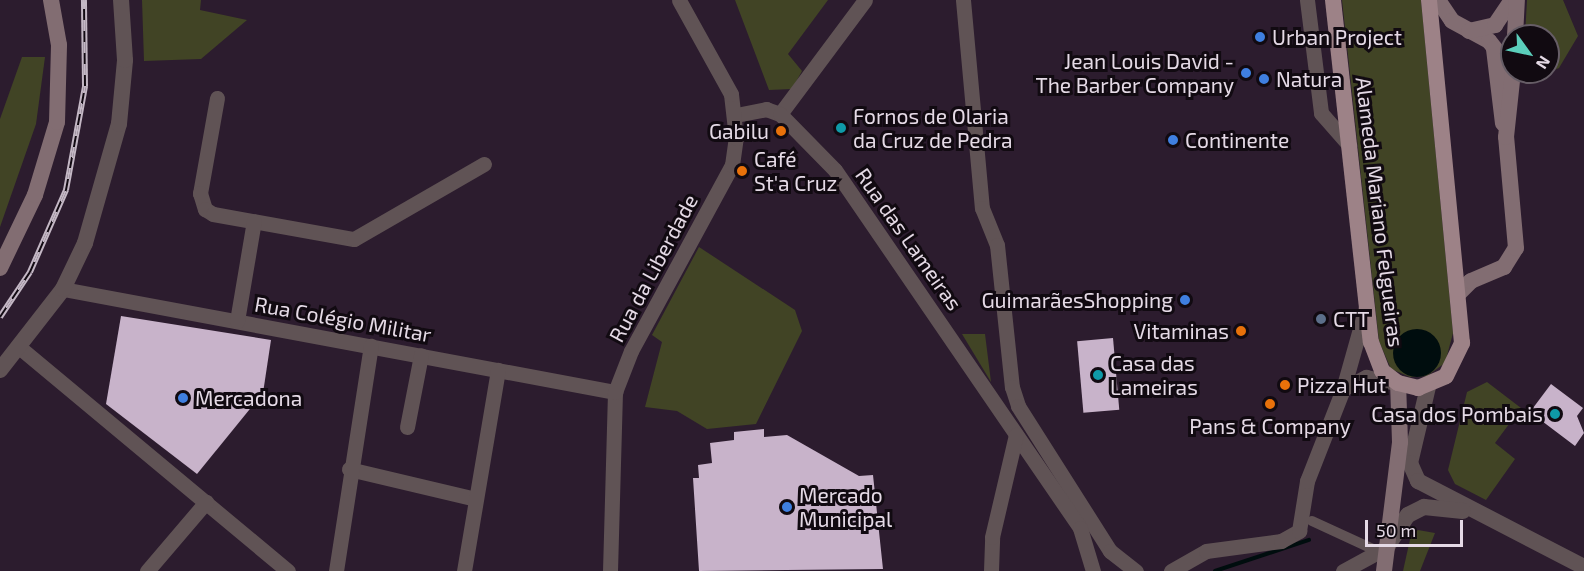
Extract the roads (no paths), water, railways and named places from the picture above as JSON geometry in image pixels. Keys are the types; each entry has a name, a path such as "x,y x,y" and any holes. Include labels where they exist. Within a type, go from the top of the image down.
{"main road":[{"path":"0,268 35,195 57,122 59,45 51,0"},
{"name":"Alameda Mariano Felgueiras","path":"1333,0 1367,305 1377,363 1398,383"},
{"path":"1384,571 1381,549 1401,430 1398,383 1428,387 1446,376 1460,353 1458,294 1429,0"},
{"path":"1438,0 1452,21 1494,49 1500,56"},
{"path":"1469,31 1495,25 1515,0"},
{"path":"1515,0 1515,24"},
{"path":"1458,294 1471,281 1504,267 1516,248 1506,137 1494,49"},
{"path":"1506,137 1512,84"}],"street":[{"path":"0,370 63,289 85,243 119,124 125,60 121,0"},
{"name":"Rua da Liberdade","path":"610,571 615,392 631,351 732,165 736,115 711,50 679,0"},
{"path":"736,115 766,109 780,114 865,0"},
{"path":"963,0 982,208 997,246 1012,387 1018,406 1110,551 1136,571"},
{"path":"1307,0 1321,113 1349,145"},
{"path":"217,98 201,201 213,214 362,237 484,164"},
{"name":"Rua das Lameiras","path":"780,114 835,170 1080,528 1093,571"},
{"path":"237,321 254,221"},
{"name":"Rua Colégio Militar","path":"63,289 615,392"},
{"path":"1171,571 1206,551 1281,541 1299,531 1307,481 1343,389 1367,305"},
{"path":"19,346 288,571"},
{"path":"336,571 349,469 371,346"},
{"path":"407,427 422,355"},
{"path":"464,571 472,498 498,370"},
{"path":"1343,389 1366,377 1398,383"},
{"path":"1428,387 1416,427 1410,463 1418,481 1584,567"},
{"path":"991,571 992,537 1016,435"},
{"path":"349,469 472,498"},
{"path":"147,571 206,502"},
{"path":"1343,571 1381,549 1408,516 1424,507 1476,512"},
{"path":"1312,521 1381,549"}],"waterway":[{"path":"1215,571 1309,540"}],"railway":[{"path":"0,317 30,272 66,190 85,86 84,0"}],"place":[{"name":"Urban Project","path":"1260,37"},
{"name":"Jean Louis David - The Barber Company","path":"1246,73"},
{"name":"Natura","path":"1264,79"},
{"name":"Fornos de Olaria da Cruz de Pedra","path":"841,128"},
{"name":"Gabilu","path":"781,131"},
{"name":"Continente","path":"1173,140"},
{"name":"Café St'a Cruz","path":"742,171"},
{"name":"GuimarãesShopping","path":"1185,300"},
{"name":"CTT","path":"1321,319"},
{"name":"Vitaminas","path":"1241,331"},
{"name":"Casa das Lameiras","path":"1098,375"},
{"name":"Pizza Hut","path":"1285,385"},
{"name":"Mercadona","path":"183,398"},
{"name":"Pans & Company","path":"1270,404"},
{"name":"Casa dos Pombais","path":"1555,414"},
{"name":"Mercado Municipal","path":"787,507"}]}
